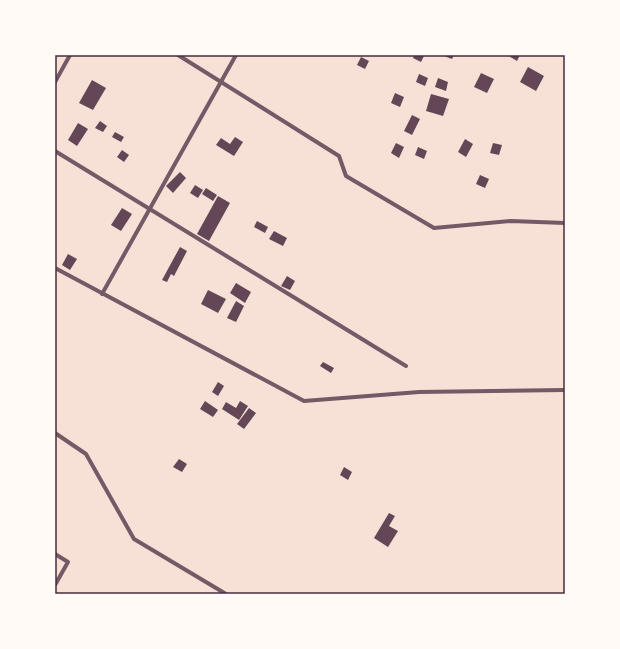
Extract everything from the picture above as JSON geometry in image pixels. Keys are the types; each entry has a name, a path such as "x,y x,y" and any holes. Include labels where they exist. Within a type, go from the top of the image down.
{"street":[{"path":"55,82 70,55"},
{"path":"178,55 339,156 346,176 434,228 511,221 565,223"},
{"path":"102,294 220,81 236,55"},
{"path":"55,151 406,366"},
{"path":"55,268 304,401 419,392 565,390"},
{"path":"55,433 86,454 134,539 226,594"},
{"path":"55,554 68,562 55,585"}],"building":[{"path":"414,55 424,56 421,62 413,58"},
{"path":"454,55 452,59 444,56"},
{"path":"507,55 520,55 517,61"},
{"path":"361,57 369,61 365,69 357,65"},
{"path":"528,67 544,76 536,91 520,82"},
{"path":"481,73 494,79 487,93 474,87"},
{"path":"419,74 428,78 425,86 416,82"},
{"path":"438,78 448,82 446,91 435,87"},
{"path":"92,80 106,88 93,110 79,103"},
{"path":"395,93 404,97 400,107 391,103"},
{"path":"431,94 449,99 443,116 426,111"},
{"path":"412,115 420,119 412,135 404,131"},
{"path":"100,121 107,126 103,132 95,128"},
{"path":"78,123 88,129 77,146 68,140"},
{"path":"115,132 124,137 121,142 112,137"},
{"path":"235,137 243,142 234,156 216,145 221,138 230,144"},
{"path":"465,139 473,144 466,157 458,152"},
{"path":"396,143 404,147 399,158 391,153"},
{"path":"493,143 502,145 499,155 490,153"},
{"path":"418,147 427,151 424,159 415,155"},
{"path":"122,150 129,155 124,162 117,157"},
{"path":"180,172 186,178 173,193 166,186"},
{"path":"480,175 489,179 485,188 476,184"},
{"path":"195,185 203,190 198,198 190,193"},
{"path":"206,188 217,195 213,201 202,194"},
{"path":"218,196 230,203 209,241 197,234"},
{"path":"122,208 132,214 121,231 111,225"},
{"path":"257,221 268,227 265,233 254,227"},
{"path":"274,231 287,238 283,246 269,239"},
{"path":"180,247 187,251 174,276 171,274 167,282 162,280"},
{"path":"68,254 77,259 70,270 62,265"},
{"path":"287,276 295,281 290,290 281,286"},
{"path":"236,283 251,292 245,303 230,293"},
{"path":"208,290 226,299 218,313 201,304"},
{"path":"236,301 244,306 236,322 227,318"},
{"path":"323,362 334,368 331,373 320,366"},
{"path":"218,382 224,386 218,396 212,392"},
{"path":"205,401 218,410 213,417 200,409"},
{"path":"240,401 248,406 239,420 222,409 226,402 236,408"},
{"path":"249,408 256,413 244,429 237,424"},
{"path":"179,459 187,464 182,472 173,467"},
{"path":"344,467 352,472 348,480 340,475"},
{"path":"389,513 395,516 389,526 398,531 388,547 374,538"}]}
